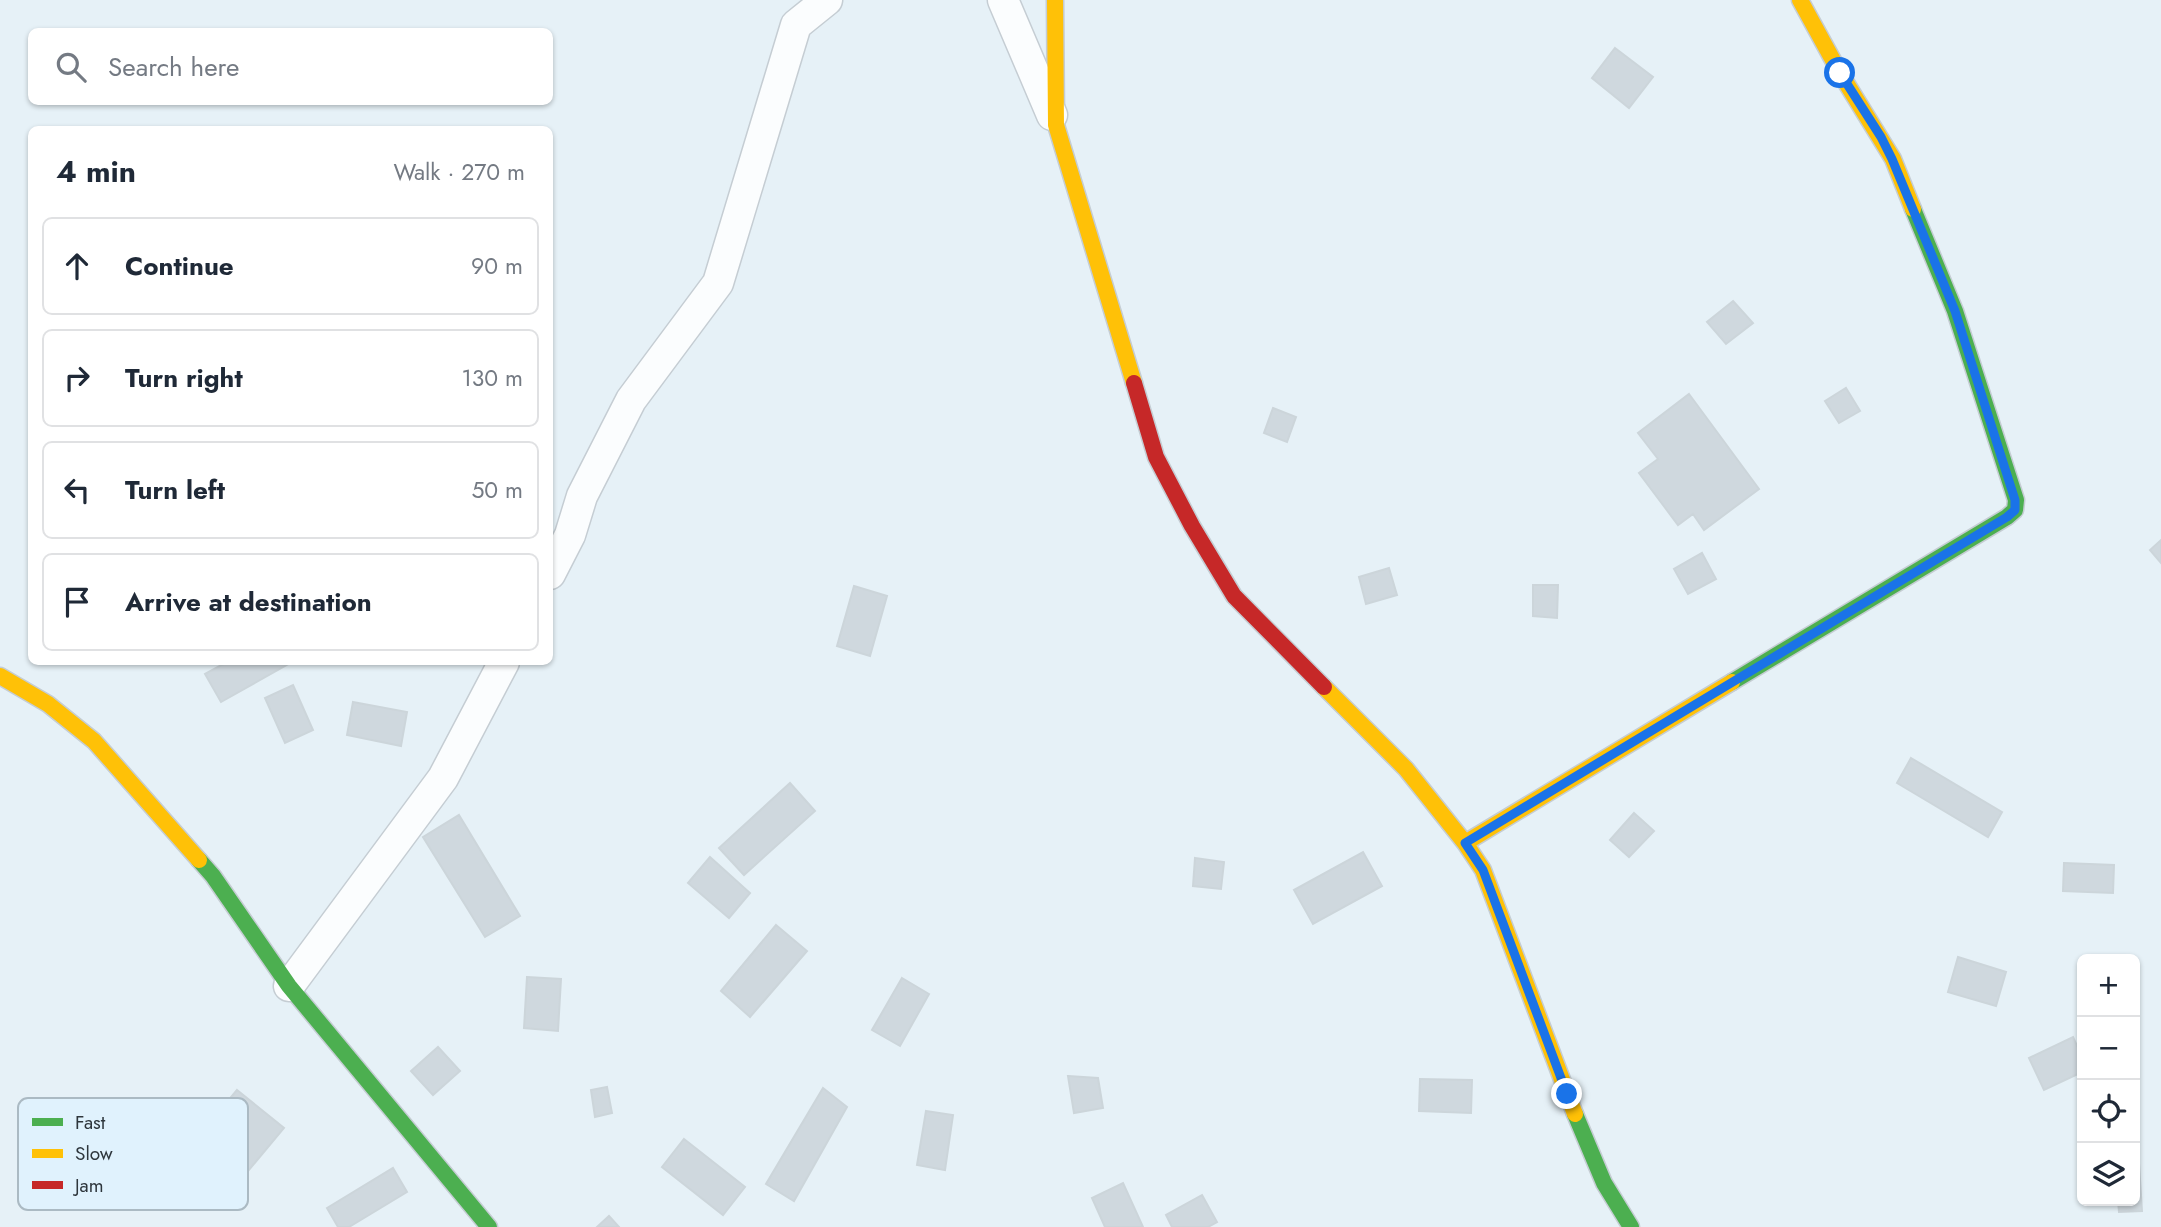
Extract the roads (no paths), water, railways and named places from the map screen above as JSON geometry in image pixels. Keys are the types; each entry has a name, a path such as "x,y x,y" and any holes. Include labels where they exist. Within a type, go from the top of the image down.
{"street":[{"path":"553,568 570,535 582,496 631,400 718,283 796,25 827,0"},
{"path":"1003,0 1056,125 1156,457 1192,526 1234,596 1406,769 1483,870 1567,1094 1604,1183 1631,1227"},
{"path":"1055,0 1056,125"},
{"path":"1465,843 2015,510 2015,500 1955,311 1892,159 1800,0"},
{"path":"289,986 443,778 502,665"},
{"path":"0,676 48,704 94,741 213,876 289,986 489,1227"}]}
